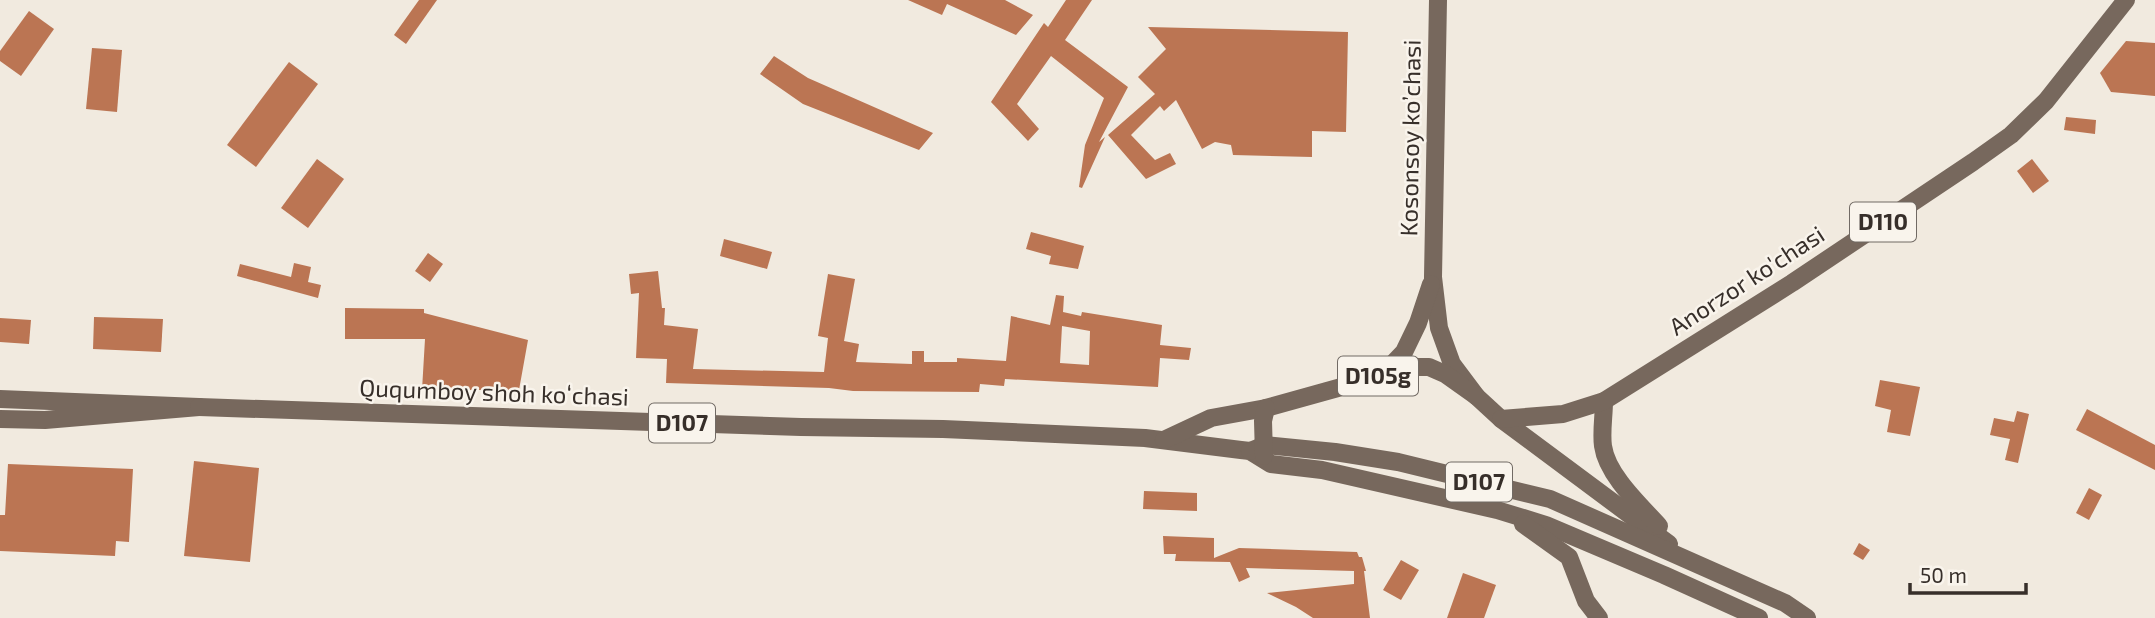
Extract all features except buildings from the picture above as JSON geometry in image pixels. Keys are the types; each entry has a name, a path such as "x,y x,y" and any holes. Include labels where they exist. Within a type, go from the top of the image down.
{"main road":[{"name":"Kosonsoy ko’chasi","path":"1433,277 1437,0"},
{"name":"Anorzor ko'chasi","path":"1604,401 1792,283 2011,135 2046,101 2126,0"},
{"name":"D105g","path":"1164,440 1211,418 1266,408 1381,376 1404,352 1418,323 1433,277"},
{"name":"D105g","path":"1433,277 1439,328 1452,364 1476,396"},
{"path":"1381,376 1414,367 1429,367 1445,374 1697,565"},
{"name":"Ququmboy shoh koʻchasi","path":"0,399 801,427 943,429 1164,440"},
{"name":"D110","path":"1502,419 1563,414 1604,401"},
{"path":"1604,401 1603,446 1611,468 1636,502 1697,565"},
{"name":"Ququmboy shoh koʻchasi","path":"0,419 45,420 199,407"},
{"path":"1255,451 1266,408"},
{"name":"D107","path":"1164,440 1255,451 1303,448 1398,462 1550,499 1785,604 1807,618"},
{"name":"D107","path":"1255,451 1271,464 1322,470 1546,525 1759,618"},
{"path":"1505,513 1569,557 1586,601 1599,618"}]}
